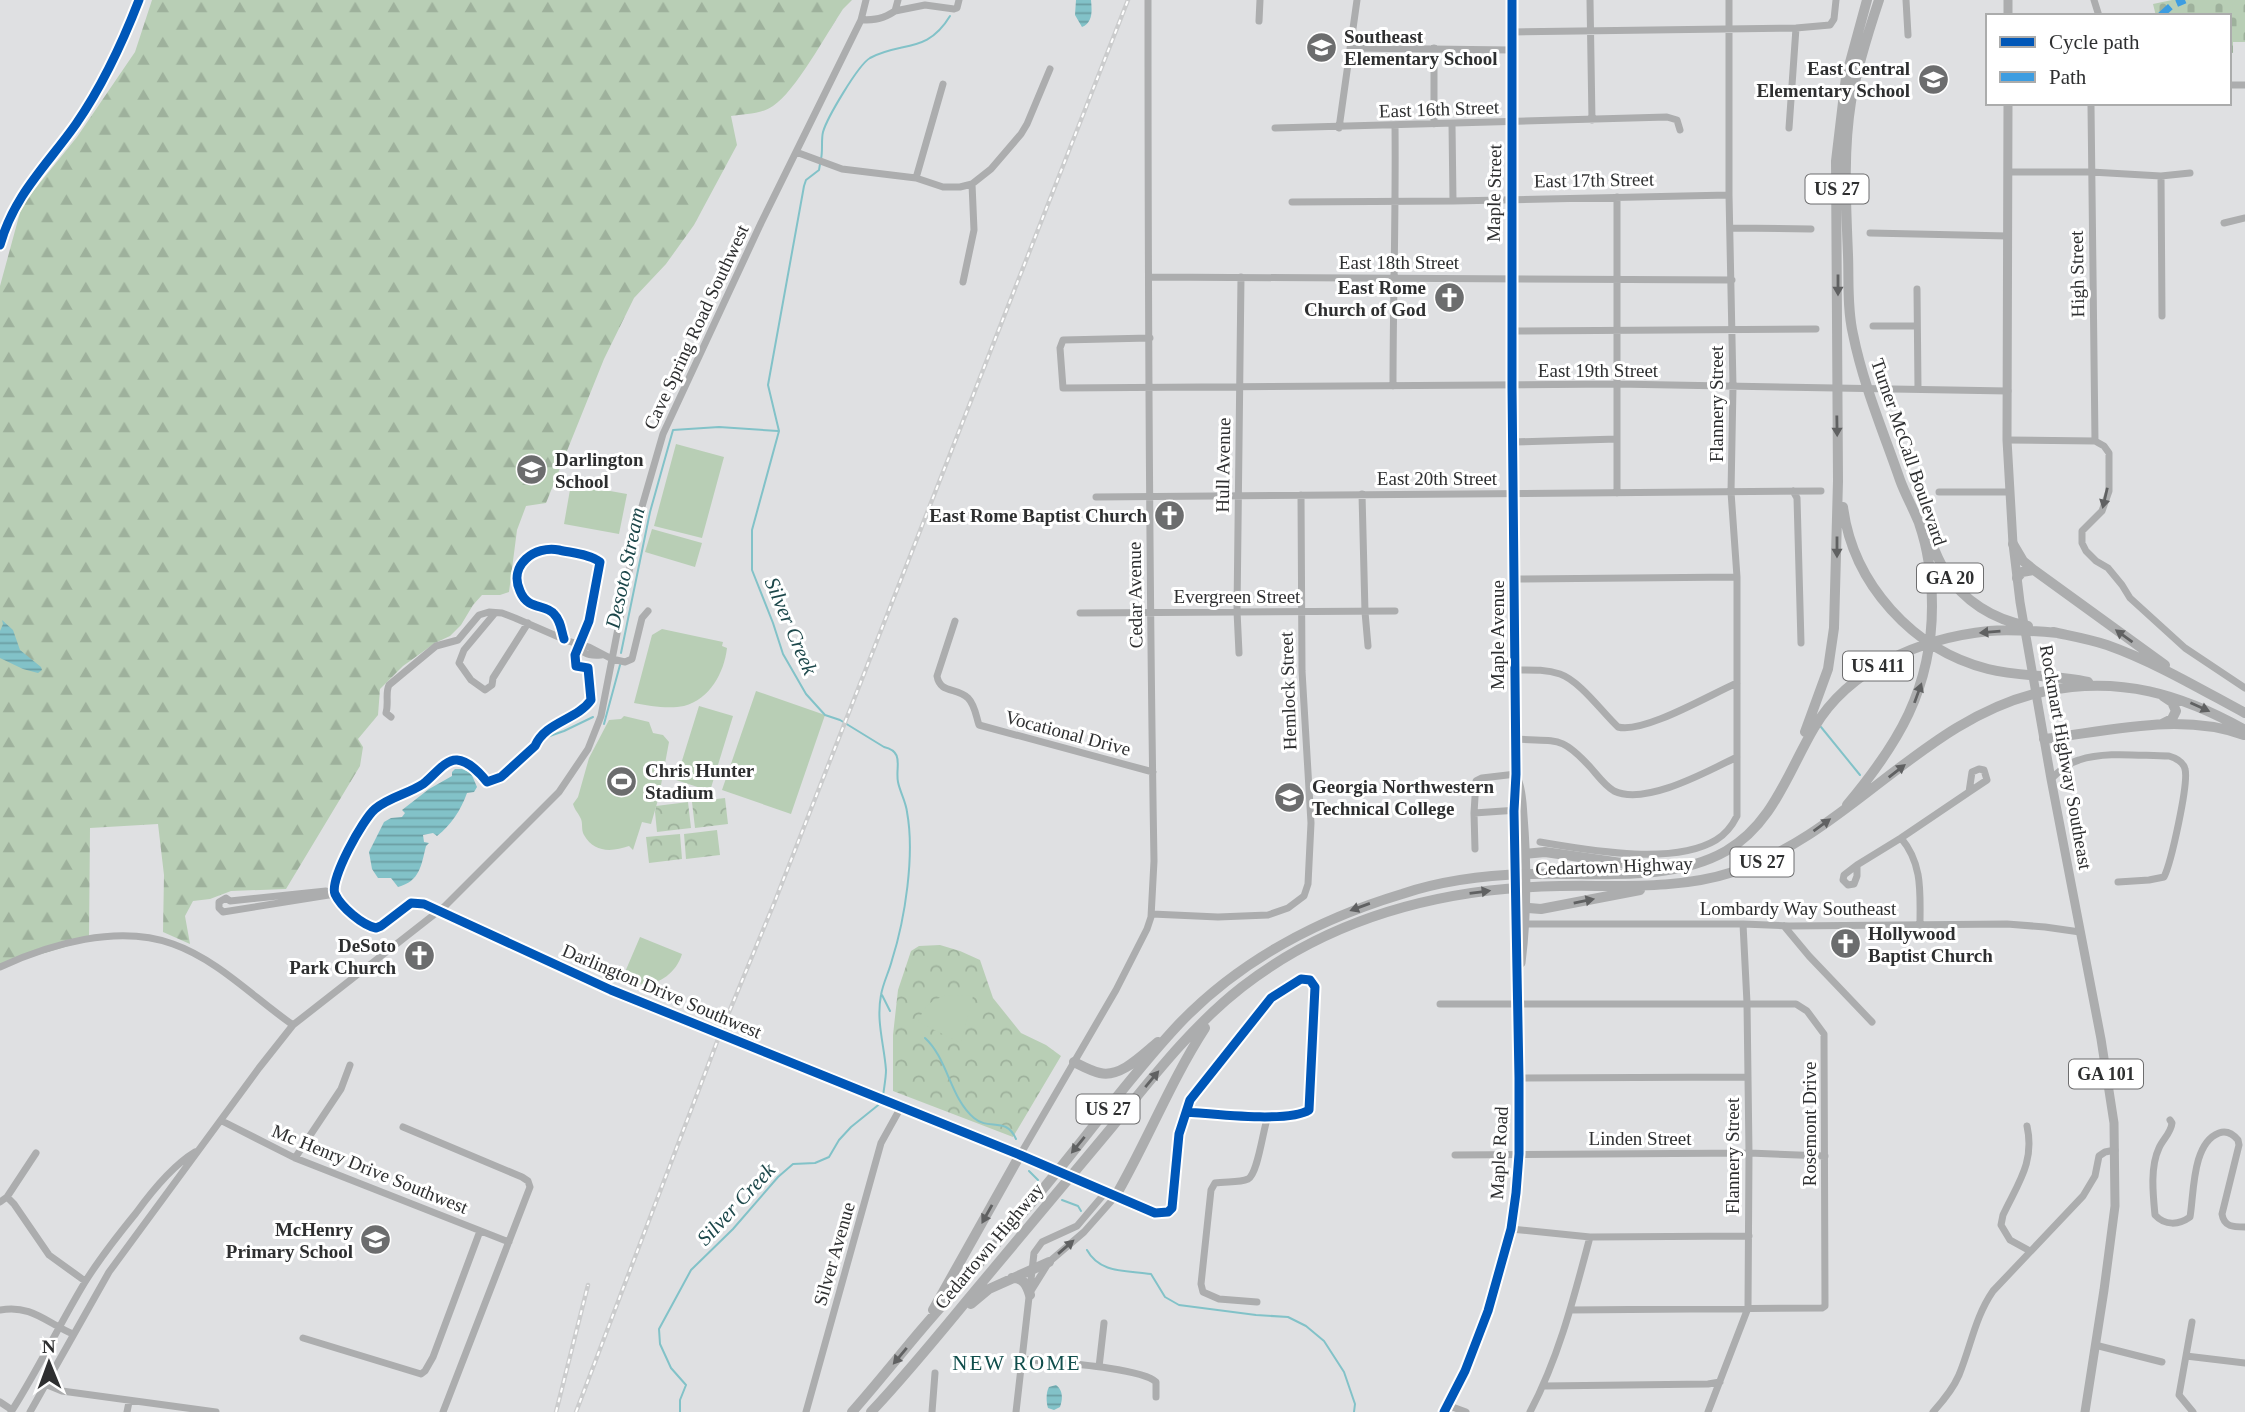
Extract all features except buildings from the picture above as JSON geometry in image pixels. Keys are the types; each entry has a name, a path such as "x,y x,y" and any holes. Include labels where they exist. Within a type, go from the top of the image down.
{"highway":[{"name":"Turner McCall Boulevard","path":"1768,812 1815,708 1832,649 1837,586 1836,160 1846,77 1860,22 1874,1"},
{"name":"Turner McCall Boulevard","path":"1842,811 1896,740 1915,702 1927,666 1932,617 1931,577 1924,540 1869,398 1850,316 1847,131 1857,72 1874,1"},
{"path":"1838,454 1844,519 1854,549 1866,576 1918,637 1953,656 1991,670 2171,695 2195,704 2245,732"},
{"name":"GA 20","path":"1896,465 1944,569 1961,592 1972,603 2000,618 2058,633"},
{"path":"2013,544 2023,561 2034,570 2179,677"},
{"path":"2017,578 2022,572 2034,570"},
{"name":"US 411","path":"1768,812 1825,712 1837,696 1890,659 1944,639 1990,631 2058,633 2104,644 2179,677 2245,713"},
{"path":"1842,811 1972,717 2019,698 2046,691 2107,686"},
{"path":"2153,691 2171,700 2175,708 2174,717 2161,724"},
{"path":"2044,739 2161,724 2201,725 2245,732"},
{"name":"Cedartown Highway","path":"871,1412 954,1317 1173,1054 1239,989 1270,967 1332,933 1393,909 1451,895 1521,885 1670,884 1718,876 1777,855 1842,811"},
{"name":"Cedartown Highway","path":"852,1412 1010,1228 1180,1023 1230,979 1265,955 1349,911 1425,886 1507,874 1627,873 1681,869 1723,853 1743,840 1768,812"},
{"path":"1520,854 1545,852 1648,867 1681,869"},
{"path":"1520,907 1541,909 1670,884"},
{"path":"1110,1195 1157,1117 1171,1085 1214,1012"},
{"path":"1074,1062 1103,1074 1124,1069 1180,1023"},
{"path":"923,1328 1020,1155"},
{"path":"954,1317 989,1289 1049,1262"},
{"path":"1011,1278 1022,1280 1030,1295"}],"main road":[{"path":"0,245 5,228 25,190 95,94 112,64 139,0"},
{"name":"Maple Street","path":"1511,0 1512,387"},
{"name":"Rockmart Highway Southeast","path":"2008,105 2007,440 2013,544 2020,602 2114,1122 2115,1206 2085,1412"},
{"name":"Maple Avenue","path":"1512,387 1514,783 1518,810 1521,885"},
{"name":"Maple Road","path":"1446,1408 1465,1371 1488,1311 1511,1228 1519,1154 1516,968 1521,885"}],"street":[{"name":"Cave Spring Road Southwest","path":"30,1412 109,1272 293,1026 438,910 543,809 573,773 588,749 601,716 641,510 663,433 724,301 800,154 861,20 866,0"},
{"path":"895,11 898,0"},
{"path":"861,20 880,20 895,11 925,5 954,9 960,0"},
{"name":"Cedar Avenue","path":"1020,1155 1141,941 1152,914 1154,881 1149,496 1151,389 1148,0"},
{"path":"1259,20 1260,0"},
{"path":"1339,128 1357,0"},
{"path":"1590,0 1592,120"},
{"name":"Flannery Street","path":"1540,842 1605,851 1649,854 1682,852 1716,840 1732,825 1738,809 1737,577 1731,492 1733,386 1729,0"},
{"path":"1512,32 1796,28 1830,25 1834,19 1836,0"},
{"path":"1906,0 1908,35"},
{"path":"1789,128 1796,28"},
{"path":"1350,48 1511,50"},
{"path":"1434,48 1434,124"},
{"path":"800,154 833,167 916,178 943,187 972,184 991,169 1021,134 1050,69"},
{"path":"916,178 943,84"},
{"name":"High Street","path":"2091,106 2095,441"},
{"name":"East 16th Street","path":"1275,128 1672,117 1677,120 1680,130"},
{"path":"1452,124 1453,201"},
{"path":"1393,386 1395,125"},
{"path":"2008,172 2091,172 2161,176 2190,173"},
{"path":"2161,176 2162,316"},
{"path":"963,282 974,230 972,184"},
{"name":"East 17th Street","path":"1292,201 1396,202 1729,195"},
{"path":"1617,197 1617,493"},
{"path":"2224,223 2245,218"},
{"path":"1731,228 1811,229"},
{"path":"1870,233 2008,236"},
{"name":"East 18th Street","path":"1150,277 1731,280"},
{"name":"Hull Avenue","path":"1239,653 1237,611 1241,277"},
{"path":"1917,289 1918,389"},
{"path":"1873,326 1917,326"},
{"path":"1512,331 1816,329"},
{"name":"East 19th Street","path":"1150,338 1063,340 1060,348 1063,388 1512,387 1617,384 2008,391"},
{"path":"1513,442 1617,439"},
{"path":"2007,440 2095,441 2104,446 2109,453 2109,491 2102,511 2082,531 2082,543 2086,551 2108,568 2130,598 2185,648 2245,688"},
{"path":"1793,491 1797,498 1801,643"},
{"name":"East 20th Street","path":"1096,497 1821,491"},
{"path":"1939,492 2010,492"},
{"path":"1362,494 1368,646"},
{"name":"Hemlock Street","path":"1152,914 1217,917 1268,915 1288,908 1304,896 1308,884 1311,823 1302,671 1301,495"},
{"path":"335,894 338,873 372,811 384,802 412,791 449,761 457,760 466,764 483,776 486,782 501,777 548,730 586,708 591,700 588,668 576,666 575,655 589,621 600,562 592,557 545,549 533,553 523,561 517,574 518,585 524,599 555,614 564,639"},
{"path":"1515,579 1737,577"},
{"path":"580,645 582,652 587,654 625,662 632,659 642,618 648,611"},
{"name":"Evergreen Street","path":"1080,613 1395,611"},
{"path":"495,613 464,650 460,663 476,686 485,690 492,685 493,678 528,623"},
{"path":"391,717 386,713 389,684 436,646 458,640 479,615 502,613 580,645"},
{"name":"Vocational Drive","path":"955,621 937,676 938,681 947,690 966,696 973,705 979,725 1153,772"},
{"path":"1514,670 1536,670 1569,678 1623,729 1633,729 1674,713 1737,683"},
{"path":"1515,739 1549,740 1570,746 1605,783 1616,791 1634,794 1655,792 1737,757"},
{"path":"2051,779 2064,767 2092,758 2169,756 2181,762 2185,771 2185,788 2164,877 2118,882"},
{"path":"1475,849 1476,781 1482,778 1516,776"},
{"path":"1857,865 1969,792"},
{"path":"1474,813 1518,810"},
{"path":"1902,838 1918,867 1920,924"},
{"path":"326,891 335,894 223,912 219,908 219,902 226,898 230,901 326,891"},
{"name":"Darlington Drive Southwest","path":"335,894 358,918 376,928 411,903 424,904 611,990 1020,1155 1155,1213 1168,1212 1172,1208 1179,1134 1187,1112"},
{"name":"Lombardy Way Southeast","path":"1520,924 2007,924 2080,932"},
{"name":"Flannery Street","path":"1708,1412 1748,1308 1749,1153 1743,924"},
{"path":"1784,926 1872,1021"},
{"path":"0,967 62,945 121,936 140,936 173,944 190,952 247,989 293,1026"},
{"path":"1301,979 1310,980 1315,987 1309,1110 1297,1115 1268,1116 1187,1112 1190,1100 1271,998 1301,979"},
{"name":"Rosemont Drive","path":"1440,1004 1747,1003 1801,1006 1824,1034 1825,1306 1748,1308"},
{"path":"295,1158 341,1089 350,1065"},
{"path":"1519,1078 1747,1077"},
{"name":"Silver Avenue","path":"806,1412 881,1143 898,1106"},
{"path":"1257,1302 1211,1296 1203,1292 1201,1284 1211,1190 1215,1183 1246,1180 1251,1177 1255,1171 1268,1116"},
{"path":"2170,1120 2172,1129 2158,1149 2156,1158 2155,1214 2161,1221 2169,1223 2183,1222 2190,1217 2196,1168 2201,1151 2215,1135 2221,1132 2229,1133 2238,1140 2239,1146 2222,1214 2223,1220 2235,1227 2245,1227"},
{"name":"Mc Henry Drive Southwest","path":"222,1121 295,1158 509,1242"},
{"path":"2027,1126 2029,1157 2001,1225 2010,1240 2030,1251"},
{"path":"403,1127 522,1177 528,1181 530,1187 443,1412"},
{"name":"Cave Spring Road Southwest","path":"11,1411 40,1365 85,1282 147,1198 185,1158 199,1150"},
{"path":"1933,1412 1945,1399 1959,1376 1981,1308 1993,1291 2091,1185 2099,1156 2115,1150"},
{"path":"36,1153 3,1200 14,1203 48,1255 85,1282"},
{"name":"Linden Street","path":"1455,1155 1749,1153 1825,1156"},
{"path":"1030,1295 1049,1262 1084,1232 1110,1195"},
{"path":"1016,1412 1031,1269 1037,1247 1042,1242 1077,1226 1110,1195"},
{"path":"1511,1228 1590,1237 1749,1236"},
{"path":"303,1338 421,1374 433,1357 480,1231"},
{"path":"1530,1412 1544,1385 1570,1310 1590,1237"},
{"path":"1570,1310 1748,1308"},
{"path":"0,1310 29,1310 73,1334"},
{"path":"2192,1322 2179,1395 2193,1412"},
{"path":"1099,1367 1104,1324"},
{"path":"2095,1345 2162,1362"},
{"path":"2186,1356 2245,1363"},
{"path":"1022,1359 1099,1367 1152,1377 1156,1382 1156,1397"},
{"path":"40,1365 52,1371"},
{"path":"932,1412 935,1373"},
{"path":"1544,1385 1720,1382"},
{"path":"45,1384 62,1391 129,1402 216,1412"},
{"path":"26,1387 40,1394"},
{"path":"0,1402 11,1411"},
{"path":"127,1412 129,1402"},
{"path":"1446,1408 1466,1412"}],"green space":[{"path":"152,0 852,0 843,9 801,75 782,99 764,111 731,116 737,145 694,225 666,264 634,298 604,359 546,503 526,506 517,530 509,592 482,595 450,636 435,643 403,666 380,689 378,715 358,739 363,747 360,766 286,889 231,891 210,899 193,901 185,916 190,944 163,932 164,875 158,824 90,828 89,940 0,966 0,286 22,205 77,137 135,52"},
{"path":"2172,0 2245,0 2245,42 2233,42 2231,52 2231,14 2156,14 2153,4"},
{"path":"676,444 724,457 702,538 654,526"},
{"path":"571,484 627,494 619,534 564,524"},
{"path":"652,529 702,543 695,567 645,552"},
{"path":"662,629 723,642 722,646 727,648 723,667 714,684 693,703 666,707 634,703 652,635"},
{"path":"756,691 825,715 791,814 722,790"},
{"path":"699,706 733,716 710,791 676,780"},
{"name":"Chris Hunter Stadium","path":"624,716 649,722 653,733 663,735 669,742 662,786 651,824 642,822 633,850 629,846 604,850 588,841 573,804 578,797 589,758 609,720 621,719"},
{"path":"725,798 728,824 695,828 692,802"},
{"path":"688,802 691,828 657,832 656,806"},
{"path":"717,830 720,855 686,859 684,834"},
{"path":"680,834 682,859 649,863 646,837"},
{"path":"640,937 682,954 673,971 649,984 631,983 622,979"},
{"path":"940,945 980,960 993,998 1021,1033 1061,1056 1013,1137 893,1091 893,1035 898,990 911,951 919,946"},
{"path":"947,995 973,996 961,1043 918,1022 929,1004"}],"water":[{"path":"1076,0 1091,0 1090,19 1082,27 1075,15"},
{"path":"2,620 13,630 20,650 41,667 42,670 38,673 0,658"},
{"path":"455,769 471,773 477,787 474,792 467,793 455,817 442,832 437,836 433,833 423,835 424,842 429,843 415,877 398,887 391,878 378,878 372,869 369,852 384,822 402,817 405,813 402,810 429,789 452,776"},
{"path":"1056,1385 1062,1398 1060,1407 1054,1410 1048,1408 1047,1394 1049,1387"}],"waterway":[{"name":"Silver Creek","path":"821,159 822,135 826,125 844,92 865,63 882,53 923,42 941,28 950,16"},
{"name":"Silver Creek","path":"820,164 819,170 806,180 804,186 768,385 779,431 752,530 752,570 783,654 806,694 825,715 840,720 891,749 897,756 897,776 906,808 910,848 901,926 880,1005 886,1070 883,1096"},
{"name":"Desoto Stream","path":"621,653 650,512 673,430 719,427 778,431"},
{"name":"Desoto Stream","path":"604,724 620,665"},
{"name":"Desoto Stream","path":"544,738 593,717"},
{"path":"1821,727 1860,775"},
{"path":"882,995 890,1011"},
{"path":"925,1038 939,1057 966,1110 980,1122 1007,1128 1016,1139"},
{"name":"Silver Creek","path":"680,1412 680,1400 686,1385 671,1368 660,1344 659,1329 691,1270 733,1229 778,1177 793,1164 815,1163 829,1157 851,1127 882,1102"},
{"path":"1029,1171 1038,1180"},
{"path":"1062,1200 1078,1206 1081,1211"},
{"path":"1087,1250 1092,1258 1107,1267 1151,1274 1165,1297 1179,1305 1288,1317 1306,1326 1324,1341 1344,1372 1355,1404 1354,1412"}],"railway":[{"path":"576,1412 720,1034 775,901 1128,0"},
{"path":"556,1412 588,1285"}],"marked path":[{"path":"2162,14 2171,6 2185,0"}],"cycle path":[{"path":"0,245 6,227 32,181 76,124 95,94 119,48 139,0"},
{"path":"1444,1412 1465,1371 1488,1311 1511,1229 1519,1154 1514,811 1512,0"},
{"path":"564,639 556,617 550,611 527,601 517,582 521,565 526,559 550,549 591,557 600,562 589,621 575,655 576,666 588,668 591,700 578,712 553,726 501,777 487,782 469,765 453,760 423,784 375,809 348,850 335,887 338,899 358,919 376,928 411,903 424,904 611,990 1020,1155 1155,1213 1168,1212 1172,1208 1179,1134 1190,1100 1271,998 1301,979 1310,980 1315,987 1309,1110 1299,1114 1268,1117 1187,1112"}],"place":[{"name":"Southeast Elementary School","path":"1321,47"},
{"name":"East Central Elementary School","path":"1933,79"},
{"name":"East Rome Church of God","path":"1449,298"},
{"name":"Darlington School","path":"532,470"},
{"name":"East Rome Baptist Church","path":"1170,515"},
{"name":"Chris Hunter Stadium","path":"622,781"},
{"name":"Georgia Northwestern Technical College","path":"1289,797"},
{"name":"Hollywood Baptist Church","path":"1845,944"},
{"name":"DeSoto Park Church","path":"419,956"},
{"name":"McHenry Primary School","path":"376,1240"}],"district":[{"name":"NEW ROME","path":"1017,1363"}]}
